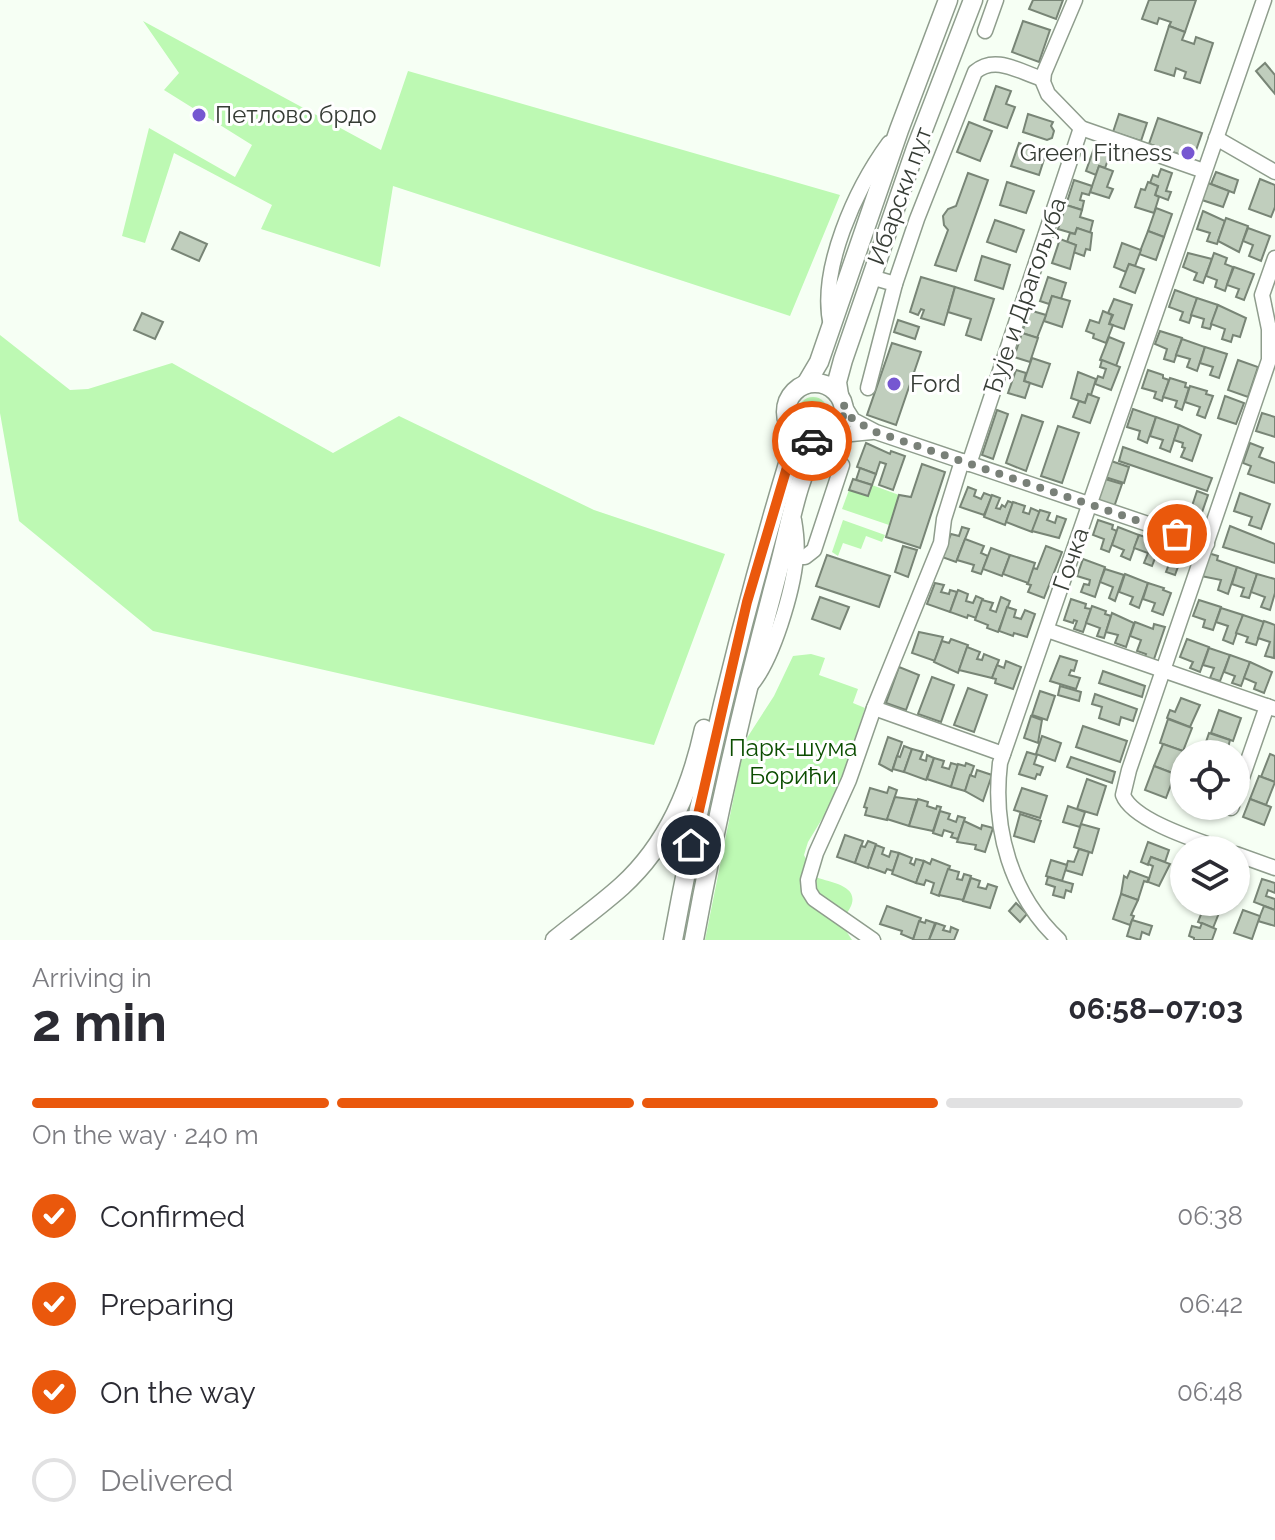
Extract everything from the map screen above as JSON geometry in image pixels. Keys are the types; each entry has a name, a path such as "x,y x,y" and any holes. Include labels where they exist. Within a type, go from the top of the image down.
{"main road":[{"name":"Ибарски пут","path":"806,384 819,362 899,130 948,0"},
{"name":"Ибарски пут","path":"841,399 837,382 843,360 973,0"},
{"path":"673,940 725,692 747,602 790,457 792,442 786,405 794,392 806,384 824,384 841,399 841,425 825,438 810,457 793,513 746,692 694,940"},
{"path":"790,427 806,439 825,438"},
{"path":"555,940 625,884 666,833 692,777 705,725 713,707 725,692"}],"street":[{"path":"985,31 996,0"},
{"path":"1075,0 1043,79 1048,94 1081,128 1204,171"},
{"name":"Гочка","path":"1059,940 1025,902 1010,866 999,801 999,769 1264,0"},
{"path":"868,388 887,325 895,284 917,219 975,72 983,66 997,64 1043,79"},
{"name":"Ђује и Драгољуба","path":"873,940 857,935 814,899 808,880 941,543 944,519 1081,128"},
{"path":"1216,138 1275,172"},
{"path":"1185,836 1168,830 1129,806 1124,799 1129,770 1269,360 1269,329 1262,301 1275,258"},
{"path":"871,277 895,284"},
{"path":"841,399 853,420 876,432 1207,544"},
{"path":"825,438 853,432 876,432"},
{"path":"796,557 805,557 814,550 842,465"},
{"path":"746,692 770,657 796,557 793,513"},
{"path":"1047,630 1271,708 1250,760"},
{"path":"874,708 1003,754"},
{"path":"1250,859 1275,868"}],"green space":[{"path":"143,21 381,150 408,71 840,195 790,316 393,186 380,267 261,229 272,205 174,153 145,243 122,236 149,128 235,177 252,145 164,90 179,73"},
{"path":"0,335 70,390 88,389 172,363 333,453 399,416 594,510 725,554 654,745 153,631 19,521 0,413"},
{"path":"813,397 824,401 828,412 824,423 813,427 802,423 798,412 802,401"},
{"path":"872,485 899,495 889,525 842,509 849,490 868,496"},
{"path":"843,520 885,535 882,542 866,536 861,549 843,543 838,556 832,552"},
{"name":"Парк-шума Борићи","path":"811,654 825,658 819,675 858,689 853,703 865,708 836,796 808,842 804,855 815,877 842,886 851,894 850,908 843,926 852,940 705,940 745,741 774,696 793,656"}],"building":[{"path":"1033,0 1063,0 1056,19 1029,9"},
{"path":"1149,0 1196,0 1185,32 1159,18 1157,24 1142,19"},
{"path":"1023,21 1050,30 1039,62 1012,52"},
{"path":"1169,26 1185,32 1182,40 1194,44 1196,37 1213,43 1200,83 1184,78 1186,72 1176,68 1174,76 1155,70"},
{"path":"1265,63 1275,75 1275,94 1256,71"},
{"path":"996,86 1011,91 1006,104 1015,107 1007,128 984,120"},
{"path":"1028,114 1053,122 1052,138 1047,140 1023,132"},
{"path":"1119,114 1147,123 1141,141 1113,132"},
{"path":"1158,118 1202,133 1193,159 1149,144"},
{"path":"969,122 992,131 980,161 957,152"},
{"path":"1019,143 1046,153 1039,175 1011,166"},
{"path":"1094,148 1110,154 1105,168 1099,166 1096,175 1086,171"},
{"path":"1099,166 1113,171 1107,187 1113,189 1109,198 1090,192"},
{"path":"1161,169 1172,173 1166,191 1171,192 1168,200 1155,195 1158,186 1150,183 1153,175 1158,177"},
{"path":"1216,172 1238,180 1234,193 1211,184"},
{"path":"968,173 988,180 956,271 935,265 948,230 943,216 948,209 956,206"},
{"path":"1260,179 1275,185 1275,207 1271,217 1249,209"},
{"path":"1074,180 1092,186 1089,195 1082,193 1082,210 1066,205"},
{"path":"1007,182 1034,191 1026,213 1000,205"},
{"path":"1148,182 1158,186 1155,195 1159,197 1154,213 1135,207 1141,189 1145,190"},
{"path":"1208,183 1229,191 1223,207 1202,200"},
{"path":"1066,205 1082,210 1080,217 1093,221 1090,233 1077,228 1075,234 1058,229"},
{"path":"1156,208 1172,214 1164,237 1148,231"},
{"path":"1203,211 1225,221 1217,244 1207,241 1210,233 1197,229"},
{"path":"1226,218 1248,226 1239,252 1218,241"},
{"path":"995,220 1024,230 1016,252 987,242"},
{"path":"1077,228 1092,233 1090,250 1086,249 1084,256 1073,252 1076,245 1067,242 1070,233 1075,234"},
{"path":"1248,228 1270,236 1261,261 1249,256 1253,245 1243,241"},
{"path":"1148,231 1164,237 1156,260 1139,254"},
{"path":"180,232 207,244 199,261 172,249"},
{"path":"1060,239 1076,245 1070,269 1052,263"},
{"path":"1122,243 1141,250 1135,266 1129,264 1126,272 1114,267"},
{"path":"1188,253 1212,259 1203,283 1194,280 1197,273 1183,267"},
{"path":"1214,253 1227,258 1225,264 1233,267 1225,291 1215,287 1217,280 1206,276"},
{"path":"982,256 1010,265 1003,289 975,280"},
{"path":"1129,264 1144,269 1135,293 1120,287"},
{"path":"1234,267 1254,274 1244,300 1236,297 1239,289 1227,285"},
{"path":"921,277 955,287 944,325 921,318 924,310 921,309 918,315 910,312"},
{"path":"1048,277 1066,283 1061,299 1052,296 1049,304 1040,301"},
{"path":"955,287 994,299 981,340 966,335 971,319 948,312"},
{"path":"1175,290 1197,298 1189,323 1180,320 1183,312 1169,307"},
{"path":"1052,296 1070,301 1062,327 1044,321"},
{"path":"1197,298 1218,305 1210,329 1202,327 1204,319 1191,315"},
{"path":"1114,299 1132,305 1124,329 1109,324 1113,315 1108,313"},
{"path":"1218,305 1246,318 1240,337 1233,335 1231,342 1222,339 1225,329 1211,324"},
{"path":"1029,310 1046,315 1037,338 1022,333"},
{"path":"1103,311 1112,315 1109,324 1113,325 1106,343 1093,338 1094,334 1086,331 1090,320 1099,323"},
{"path":"142,313 163,322 155,339 134,330"},
{"path":"898,320 919,327 915,339 894,332"},
{"path":"1160,331 1182,338 1174,362 1164,359 1167,349 1155,344"},
{"path":"1022,333 1038,338 1030,362 1014,357"},
{"path":"1109,337 1124,343 1116,366 1100,360"},
{"path":"1182,339 1205,347 1197,371 1187,367 1190,359 1176,355"},
{"name":"Ford","path":"892,343 921,352 896,425 867,415"},
{"path":"1205,347 1227,354 1219,378 1210,375 1213,367 1200,363"},
{"path":"1032,358 1050,364 1042,387 1024,381"},
{"path":"1102,360 1120,367 1111,390 1095,384 1098,376 1103,378 1106,369 1100,367"},
{"path":"1238,360 1258,367 1248,397 1228,390"},
{"path":"1016,370 1026,373 1024,381 1030,383 1025,398 1008,393"},
{"path":"1148,370 1169,380 1162,401 1154,398 1156,392 1142,388"},
{"path":"1078,372 1096,379 1085,403 1071,398"},
{"path":"1170,378 1186,383 1185,387 1189,388 1182,410 1175,407 1177,401 1163,397"},
{"path":"1190,386 1213,396 1205,418 1197,415 1200,407 1185,402"},
{"path":"1088,394 1099,398 1090,423 1073,417 1079,401 1085,403"},
{"path":"1225,396 1244,403 1236,424 1218,418"},
{"path":"1133,409 1156,417 1147,443 1138,439 1140,431 1127,427"},
{"path":"997,410 1008,414 993,459 982,455"},
{"path":"1262,413 1275,417 1275,437 1256,431"},
{"path":"1022,415 1043,422 1026,471 1006,463"},
{"path":"1156,417 1179,425 1170,452 1160,448 1163,440 1150,436"},
{"path":"1179,425 1201,435 1192,461 1181,457 1185,448 1182,447 1183,443 1174,440"},
{"path":"1058,426 1079,433 1062,483 1041,476"},
{"path":"866,443 890,454 891,451 905,456 893,490 879,485 886,464 880,462 876,474 857,467"},
{"path":"1250,443 1263,448 1259,457 1275,463 1275,483 1248,474 1251,466 1243,463"},
{"path":"1123,447 1212,478 1207,491 1119,461"},
{"path":"1111,461 1129,467 1124,483 1105,477"},
{"path":"922,464 945,472 920,548 886,537 899,495 911,497"},
{"path":"860,468 876,474 872,485 856,480"},
{"path":"853,479 872,485 868,496 849,490"},
{"path":"1105,479 1122,484 1114,507 1097,501"},
{"path":"968,487 976,490 974,496 981,499 984,493 992,496 984,515 960,507"},
{"path":"1197,491 1208,495 1198,524 1187,521"},
{"path":"1240,493 1270,504 1261,529 1249,525 1252,517 1234,511"},
{"path":"992,495 1000,498 996,508 1005,507 1008,501 1013,503 1005,525 984,517"},
{"path":"1013,502 1025,506 1023,512 1029,514 1031,508 1040,512 1032,532 1006,522"},
{"path":"1040,510 1050,513 1047,520 1055,523 1057,516 1066,519 1059,538 1032,531"},
{"path":"1098,520 1113,525 1112,529 1117,531 1109,552 1101,549 1104,539 1093,535"},
{"path":"1230,526 1275,544 1275,563 1223,547"},
{"path":"962,527 969,529 956,562 942,557 951,534 959,536"},
{"path":"1118,527 1139,535 1130,560 1121,556 1124,550 1112,545"},
{"path":"1139,535 1160,545 1152,566 1144,563 1148,553 1134,548"},
{"path":"965,539 984,546 981,553 988,556 981,574 972,571 974,565 957,560"},
{"path":"1161,542 1183,553 1175,575 1166,572 1169,564 1164,562 1165,559 1156,556"},
{"path":"903,546 917,550 908,577 895,572"},
{"path":"1046,546 1062,552 1044,598 1028,592 1031,585 1027,584"},
{"path":"991,548 1010,555 1002,576 983,569"},
{"path":"1208,553 1237,567 1228,594 1218,590 1221,580 1201,576"},
{"path":"827,555 890,576 879,607 816,586"},
{"path":"1010,555 1035,563 1028,583 1003,574"},
{"path":"1083,559 1105,567 1095,597 1081,592 1090,580 1077,576"},
{"path":"1237,567 1257,574 1249,598 1241,596 1244,588 1232,584"},
{"path":"1105,569 1124,575 1115,601 1109,598 1113,587 1100,582"},
{"path":"1125,574 1148,583 1139,608 1130,604 1133,597 1119,592"},
{"path":"1257,574 1275,579 1270,610 1261,607 1265,597 1251,592"},
{"path":"935,583 944,585 941,592 957,592 950,612 927,604"},
{"path":"1148,583 1171,593 1163,615 1152,611 1155,603 1143,599"},
{"path":"958,590 968,594 966,601 973,603 976,596 983,599 976,618 950,612"},
{"path":"820,597 849,607 840,629 812,619"},
{"path":"1001,597 1010,601 998,632 975,620 982,600 993,603 990,610 996,612"},
{"path":"1071,599 1091,609 1083,632 1074,629 1077,621 1064,620"},
{"path":"1199,600 1221,607 1213,630 1203,627 1205,620 1193,616"},
{"path":"1092,606 1111,616 1104,638 1097,636 1100,628 1086,623"},
{"path":"1007,607 1016,610 1014,617 1021,619 1025,610 1035,614 1027,637 999,631"},
{"path":"1221,608 1243,615 1233,644 1223,640 1228,626 1216,622"},
{"path":"1112,613 1134,623 1126,647 1115,643 1118,635 1106,632"},
{"path":"1243,615 1264,622 1256,645 1246,642 1248,637 1236,633"},
{"path":"1264,621 1275,625 1274,658 1265,656 1270,642 1258,638"},
{"path":"1135,622 1153,629 1154,624 1165,627 1153,662 1144,659 1146,654 1137,651 1141,640 1130,636"},
{"path":"919,632 943,637 935,661 912,653"},
{"path":"951,639 968,645 958,673 934,662 942,641 949,643"},
{"path":"1187,639 1209,647 1200,672 1190,668 1193,662 1180,657"},
{"path":"967,647 980,652 977,659 982,660 984,654 999,660 992,678 959,670"},
{"path":"1209,648 1230,655 1220,681 1210,678 1214,668 1203,665"},
{"path":"1230,655 1250,662 1241,686 1232,683 1235,676 1224,672"},
{"path":"1060,656 1077,661 1069,675 1080,678 1076,689 1050,681"},
{"path":"1006,661 1021,667 1013,689 995,683 996,679 992,678 997,665 1004,668"},
{"path":"1250,662 1272,672 1264,693 1254,689 1256,683 1244,678"},
{"path":"899,667 919,675 906,710 886,703"},
{"path":"1103,671 1145,686 1142,697 1099,683"},
{"path":"932,677 954,685 941,722 918,714"},
{"path":"1060,686 1081,692 1079,701 1058,695"},
{"path":"968,688 987,695 974,732 954,725"},
{"path":"1040,691 1055,696 1047,720 1032,715"},
{"path":"1095,694 1137,709 1133,721 1121,717 1119,725 1099,718 1102,707 1092,704"},
{"path":"1181,698 1200,705 1190,727 1167,718 1170,710 1175,712"},
{"path":"1219,710 1241,718 1233,740 1211,733"},
{"path":"1031,716 1042,720 1038,743 1024,738"},
{"path":"1168,719 1192,728 1187,740 1170,740 1170,746 1160,743"},
{"path":"1083,726 1127,741 1120,762 1076,747"},
{"path":"1209,733 1230,740 1207,740"},
{"path":"1042,736 1061,743 1055,761 1036,754"},
{"path":"888,737 902,742 892,771 879,764"},
{"path":"1163,744 1170,746 1170,772 1154,766"},
{"path":"904,746 912,749 904,772 893,769"},
{"path":"912,749 923,752 920,759 926,761 927,755 934,758 926,780 904,772"},
{"path":"1027,752 1037,755 1034,764 1043,767 1035,779 1019,774"},
{"path":"1270,754 1275,756 1275,782 1261,777"},
{"path":"1071,757 1115,772 1112,783 1067,767"},
{"path":"934,758 944,761 942,767 949,769 951,763 958,765 951,787 927,779"},
{"path":"966,763 974,766 965,791 951,787 958,764 965,766"},
{"path":"1154,766 1170,772 1166,798 1145,790"},
{"path":"977,770 992,775 983,801 965,791 970,775 975,777"},
{"path":"1259,776 1275,782 1266,805 1250,799"},
{"path":"1087,779 1106,786 1097,815 1077,809"},
{"path":"889,787 897,790 887,820 865,815 867,808 864,807 870,788 887,793"},
{"path":"1022,788 1047,796 1040,818 1014,810"},
{"path":"895,797 917,800 909,826 887,819"},
{"path":"918,799 928,802 927,806 941,807 933,831 909,826"},
{"path":"1250,799 1271,807 1264,825 1250,820"},
{"path":"1068,806 1085,812 1080,827 1063,822"},
{"path":"940,811 950,814 948,819 956,822 958,816 965,818 958,839 944,830 942,836 933,833"},
{"path":"1020,814 1041,821 1034,842 1014,836"},
{"path":"964,821 981,829 982,825 993,828 985,852 975,849 976,845 957,842"},
{"path":"1081,824 1099,829 1092,853 1074,847"},
{"path":"845,835 863,841 855,863 837,857"},
{"path":"868,841 876,844 868,868 855,863 861,846 865,847"},
{"path":"1148,842 1169,850 1165,862 1151,857 1148,865 1141,862"},
{"path":"876,845 884,848 882,854 889,857 891,851 899,853 893,871 887,869 885,873 868,867"},
{"path":"1079,849 1089,852 1082,875 1065,870 1068,861 1074,862"},
{"path":"899,853 912,858 910,863 914,865 916,859 924,861 916,883 892,874"},
{"path":"1151,857 1170,864 1159,886 1148,882 1153,866 1148,864"},
{"path":"932,859 950,866 939,896 931,893 934,883 926,880 924,885 916,883 924,861 930,864"},
{"path":"1051,860 1067,865 1062,881 1046,876"},
{"path":"948,869 959,872 957,879 962,880 964,874 971,876 963,900 939,895"},
{"path":"1130,871 1149,878 1147,882 1144,881 1138,900 1121,894 1124,876 1127,878"},
{"path":"1048,877 1073,884 1071,892 1066,890 1064,898 1053,895 1055,887 1046,884"},
{"path":"971,878 980,881 978,887 986,889 988,884 997,887 990,908 963,901"},
{"path":"1262,879 1275,883 1275,893 1268,890 1266,896 1275,899 1275,910 1254,902"},
{"path":"1121,894 1138,900 1130,925 1113,919"},
{"path":"1016,903 1027,914 1020,922 1009,911"},
{"path":"887,906 921,918 913,939 901,934 902,931 880,924"},
{"path":"1264,906 1275,910 1275,926 1258,921"},
{"path":"1250,912 1260,916 1252,939 1234,933 1241,916 1250,916"},
{"path":"1200,916 1218,916 1213,928 1198,922"},
{"path":"926,920 935,923 929,940 913,940 919,921 925,923"},
{"path":"1132,920 1152,926 1149,935 1142,932 1140,940 1127,936"},
{"path":"936,923 945,926 943,930 950,932 951,927 958,930 954,940 929,940"},
{"path":"1202,923 1216,929 1212,940 1194,940 1189,936 1192,926 1200,928"}],"way so far":[{"path":"812,441 826,439 837,431 843,418 843,404 853,420 876,432 1177,534"}],"place":[{"name":"Петлово брдо","path":"199,115"},
{"name":"Green Fitness","path":"1188,153"},
{"name":"Ford","path":"894,384"}],"route":[{"path":"691,845 747,602 790,457 790,427 812,441"}]}
